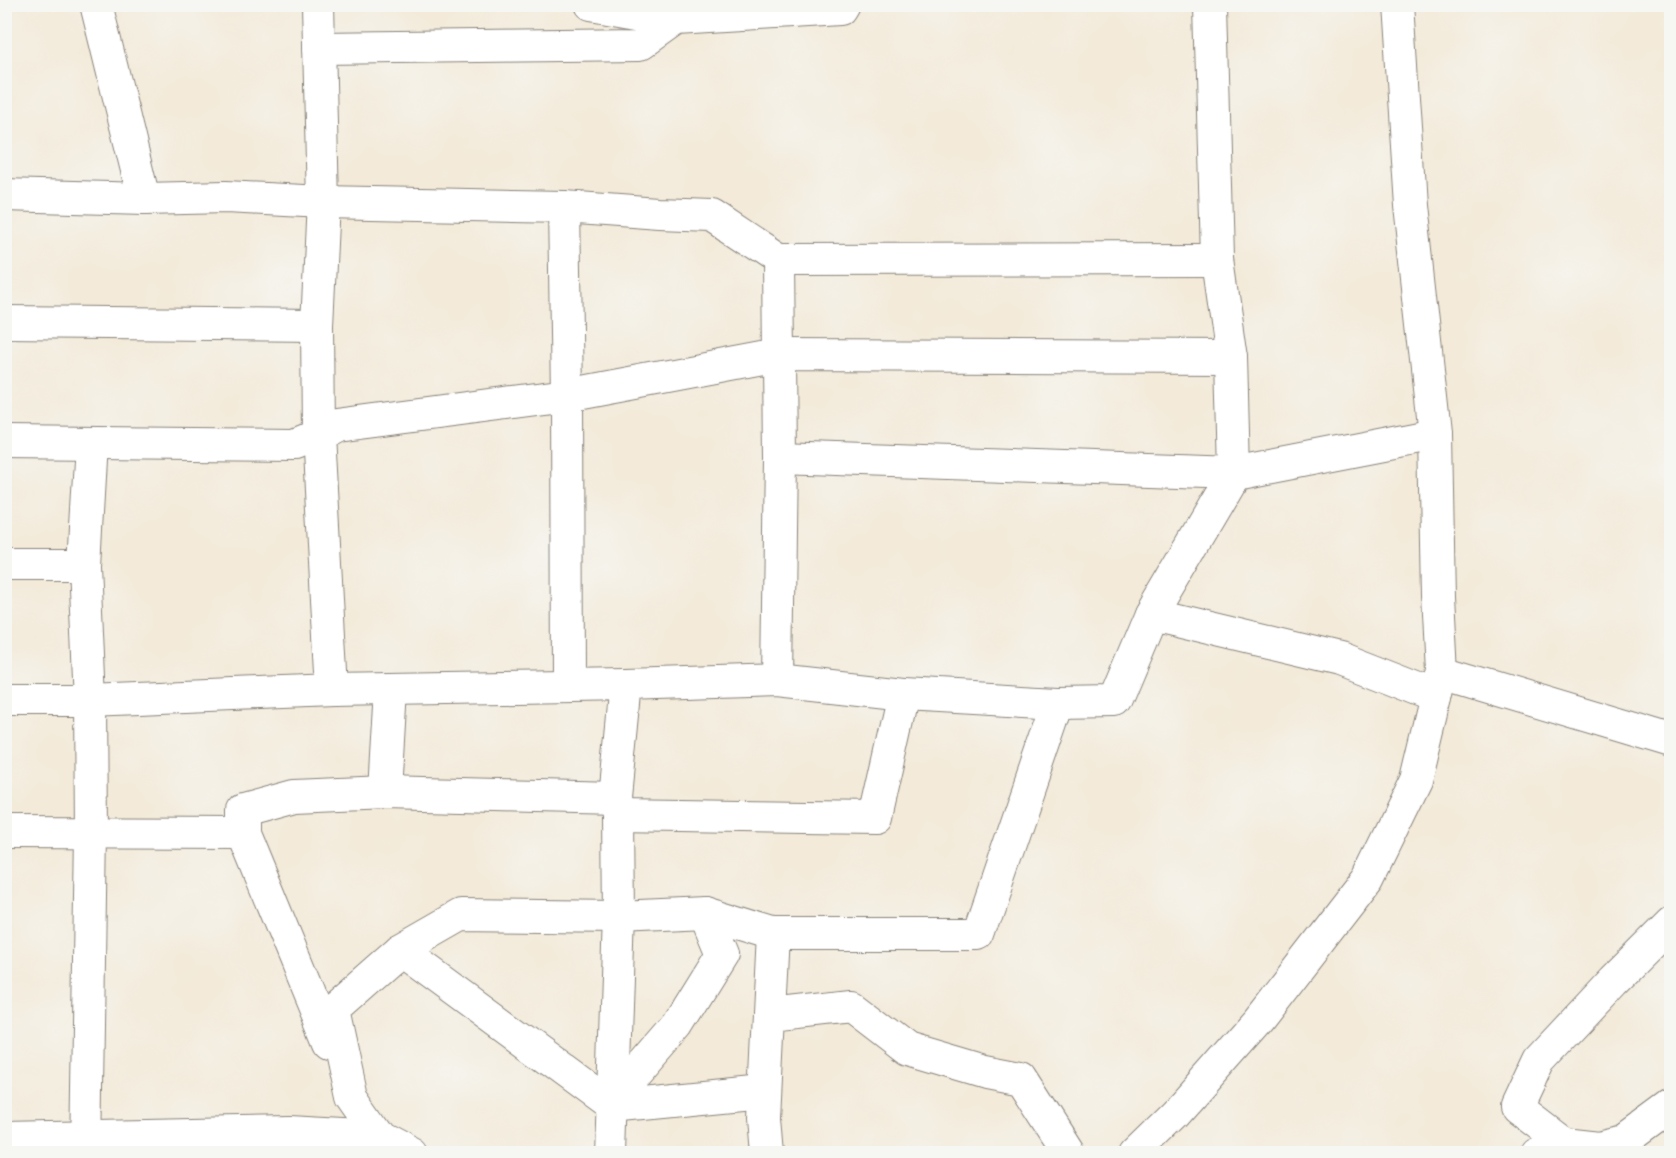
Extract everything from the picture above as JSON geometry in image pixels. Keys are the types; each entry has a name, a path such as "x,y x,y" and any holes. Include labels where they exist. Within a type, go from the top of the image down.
{"street":[{"path":"96,4 144,199"},
{"path":"318,4 323,202 317,325 318,435 332,690"},
{"path":"591,4 676,19 840,9 843,4"},
{"path":"4,700 90,700 332,690 777,680 903,694 1058,704 1114,702 1150,615 1234,473 1231,357 1216,259 1210,4"},
{"path":"1134,1154 1175,1114 1258,1020 1368,878 1416,780 1439,685 1435,434 1410,205 1397,4"},
{"path":"319,48 641,44 676,19"},
{"path":"4,195 144,199 226,197 323,202 564,207 712,216 778,260 1216,259"},
{"path":"564,207 568,686"},
{"path":"777,680 780,457 778,260"},
{"path":"4,322 317,325"},
{"path":"4,442 294,445 336,425 567,395 779,355 1231,357"},
{"path":"780,457 1234,473 1435,434"},
{"path":"86,1145 91,832 90,700 84,564 91,443"},
{"path":"4,564 84,564"},
{"path":"1150,615 1671,741"},
{"path":"611,1154 619,917 617,806 626,685"},
{"path":"385,792 391,690"},
{"path":"412,1154 380,1137 352,1097 243,833 243,810 294,796 385,792 875,818 903,694"},
{"path":"352,1097 333,1010 400,950 461,915 619,917 705,913 773,934 979,934 1058,704"},
{"path":"4,832 243,833"},
{"path":"612,1106 634,1076 678,1025 722,954 705,913"},
{"path":"1671,922 1612,981 1539,1060 1517,1107 1555,1150 1600,1147 1626,1141 1671,1107"},
{"path":"767,1154 764,1117 773,934"},
{"path":"400,950 612,1106 765,1090"},
{"path":"770,1015 851,1006 907,1049 985,1072 1021,1079 1069,1154"},
{"path":"4,1138 86,1145 288,1143 380,1137"}]}
